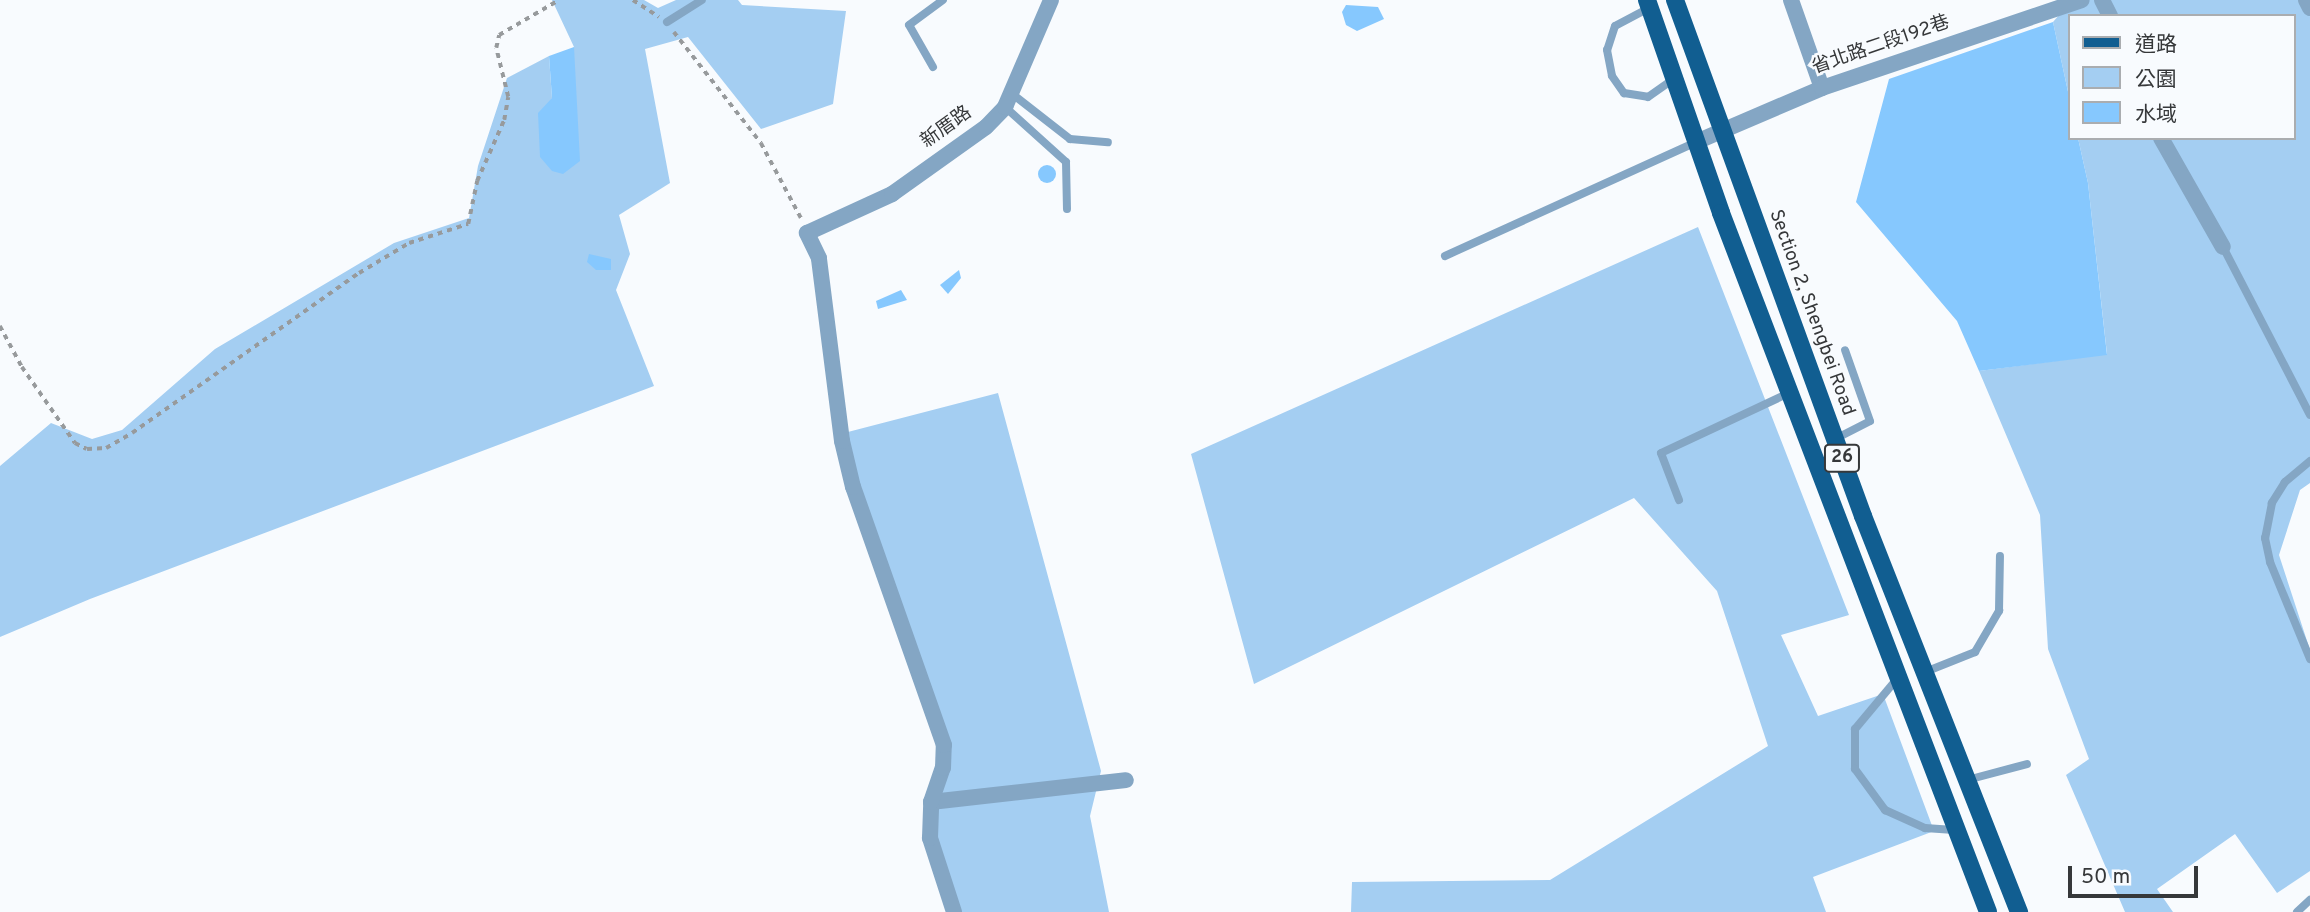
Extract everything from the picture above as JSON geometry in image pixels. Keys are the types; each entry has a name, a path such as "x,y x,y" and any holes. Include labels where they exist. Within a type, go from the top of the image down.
{"main road":[{"name":"Section 2, Shengbei Road","path":"1675,0 1922,673 2019,912"},
{"name":"26","path":"1648,4 1696,142 1896,680 1988,912"}],"street":[{"name":"新厝路","path":"807,233 892,194 986,127 1008,100 1051,0"},
{"path":"1791,0 1822,88"},
{"path":"2306,0 2310,8"},
{"name":"省北路二段192巷","path":"1696,142 1822,88 2076,1"},
{"path":"2162,140 2223,247"},
{"path":"807,233 819,258 842,441 853,487 944,745 943,768 931,802 930,838 954,912"},
{"path":"931,802 1126,780"}],"lane":[{"path":"667,22 702,0"},
{"path":"933,67 909,25 943,0"},
{"path":"1648,4 1615,26 1608,50 1612,76 1623,93 1648,97 1675,78"},
{"path":"1008,100 1069,139 1108,142"},
{"path":"1008,100 1066,162 1067,209"},
{"path":"1445,256 1696,142"},
{"path":"2223,247 2310,415"},
{"path":"1835,439 1870,421 1845,350"},
{"path":"1679,500 1661,453 1789,393"},
{"path":"2310,461 2285,482 2272,503 2266,538 2270,562 2310,659"},
{"path":"1922,673 1975,652 1999,611 2000,556"},
{"path":"1896,680 1855,729 1855,769 1885,810 1925,828 1954,830"},
{"path":"1964,781 2027,764"},
{"path":"2297,912 2310,900"}],"path":[{"path":"0,326 22,367 75,443 87,449 106,448 132,433 359,273 409,243 468,224 477,181 504,120 508,97 496,48 499,35 559,0"},
{"path":"633,0 667,22 695,64 761,143 792,194 807,233"}],"green space":[{"path":"552,0 644,0 658,8 676,0 738,0 742,5 846,11 833,104 761,129 688,37 645,49 670,183 619,215 630,254 616,290 654,386 90,599 0,637 0,466 51,423 92,439 122,430 215,349 394,243 469,218 478,166 507,78 549,56 552,98 540,157 574,47"},
{"path":"2072,0 2310,0 2310,483 2300,490 2279,555 2310,650 2310,871 2277,893 2235,834 2157,889 2173,912 2125,912 2066,775 2089,759 2048,649 2040,515 1979,371 2107,354 2088,183 2078,140 2296,140 2296,14 2068,14 2068,92 2053,22"},
{"path":"1698,227 1849,615 1781,635 1818,716 1883,694 1934,831 1813,877 1826,912 1351,912 1352,882 1550,880 1768,746 1717,591 1634,498 1254,684 1191,454"},
{"path":"998,393 1101,771 1090,816 1109,912 954,912 932,824 945,756 844,433"}],"water":[{"path":"1346,5 1378,7 1384,19 1357,31 1346,25 1342,12"},
{"path":"2053,22 2068,92 2068,140 2078,140 2088,183 2107,355 1979,371 1957,321 1856,202 1889,79"},
{"path":"574,47 580,161 563,174 552,171 540,157 538,113 552,98 549,56"},
{"path":"1047,165 1053,168 1056,174 1053,180 1047,183 1041,180 1038,174 1041,168"},
{"path":"589,254 611,259 611,270 596,270 587,262"},
{"path":"959,270 961,278 948,294 940,285"},
{"path":"901,290 907,300 878,309 876,301"}]}
